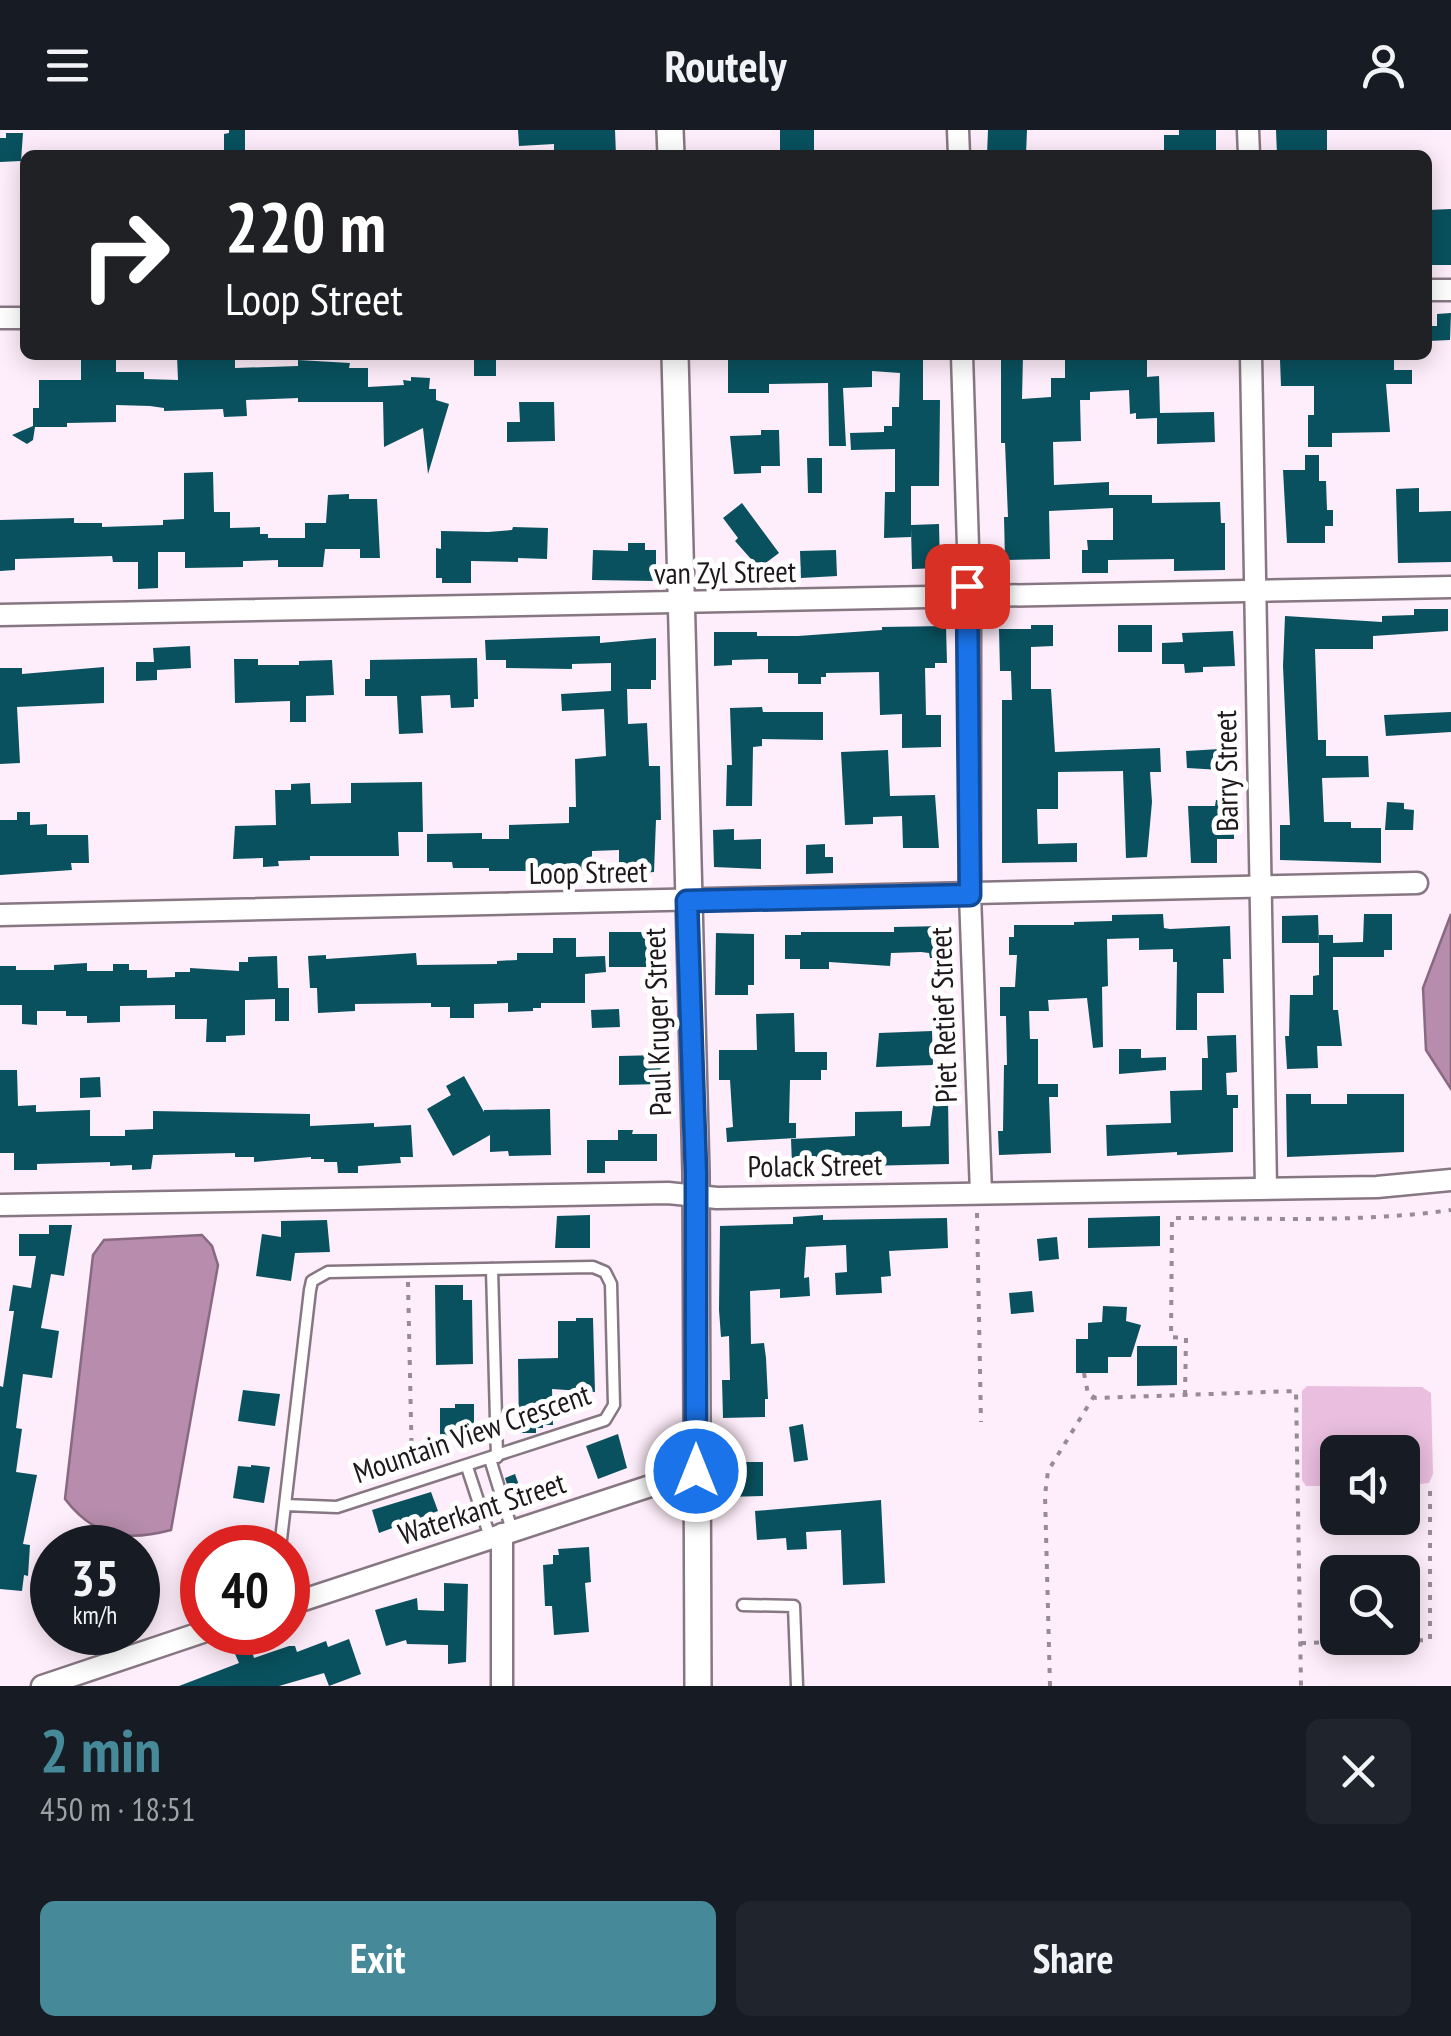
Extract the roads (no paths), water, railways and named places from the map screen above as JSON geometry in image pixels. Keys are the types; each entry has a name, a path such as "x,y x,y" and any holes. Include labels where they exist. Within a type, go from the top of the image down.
{"street":[{"name":"Paul Kruger Street","path":"676,360 695,1196 698,1686"},
{"name":"Piet Retief Street","path":"962,360 979,1193"},
{"name":"Barry Street","path":"1251,360 1266,1187"},
{"name":"van Zyl Street","path":"0,615 1451,588"},
{"name":"Loop Street","path":"0,915 1417,883"},
{"name":"Polack Street","path":"0,1205 668,1193 717,1198 1377,1187 1451,1180"},
{"name":"Waterkant Street","path":"310,1597 696,1471"},
{"path":"502,1534 502,1686"},
{"path":"42,1686 180,1640"}],"lane":[{"name":"Mountain View Crescent","path":"283,1525 285,1505 312,1281 328,1272 593,1266 605,1272 611,1284 613,1353 614,1405 609,1417 466,1468 337,1507 285,1505"},
{"path":"492,1269 493,1458 502,1534"},
{"path":"466,1468 502,1534"},
{"path":"743,1606 794,1606 797,1686"}]}
